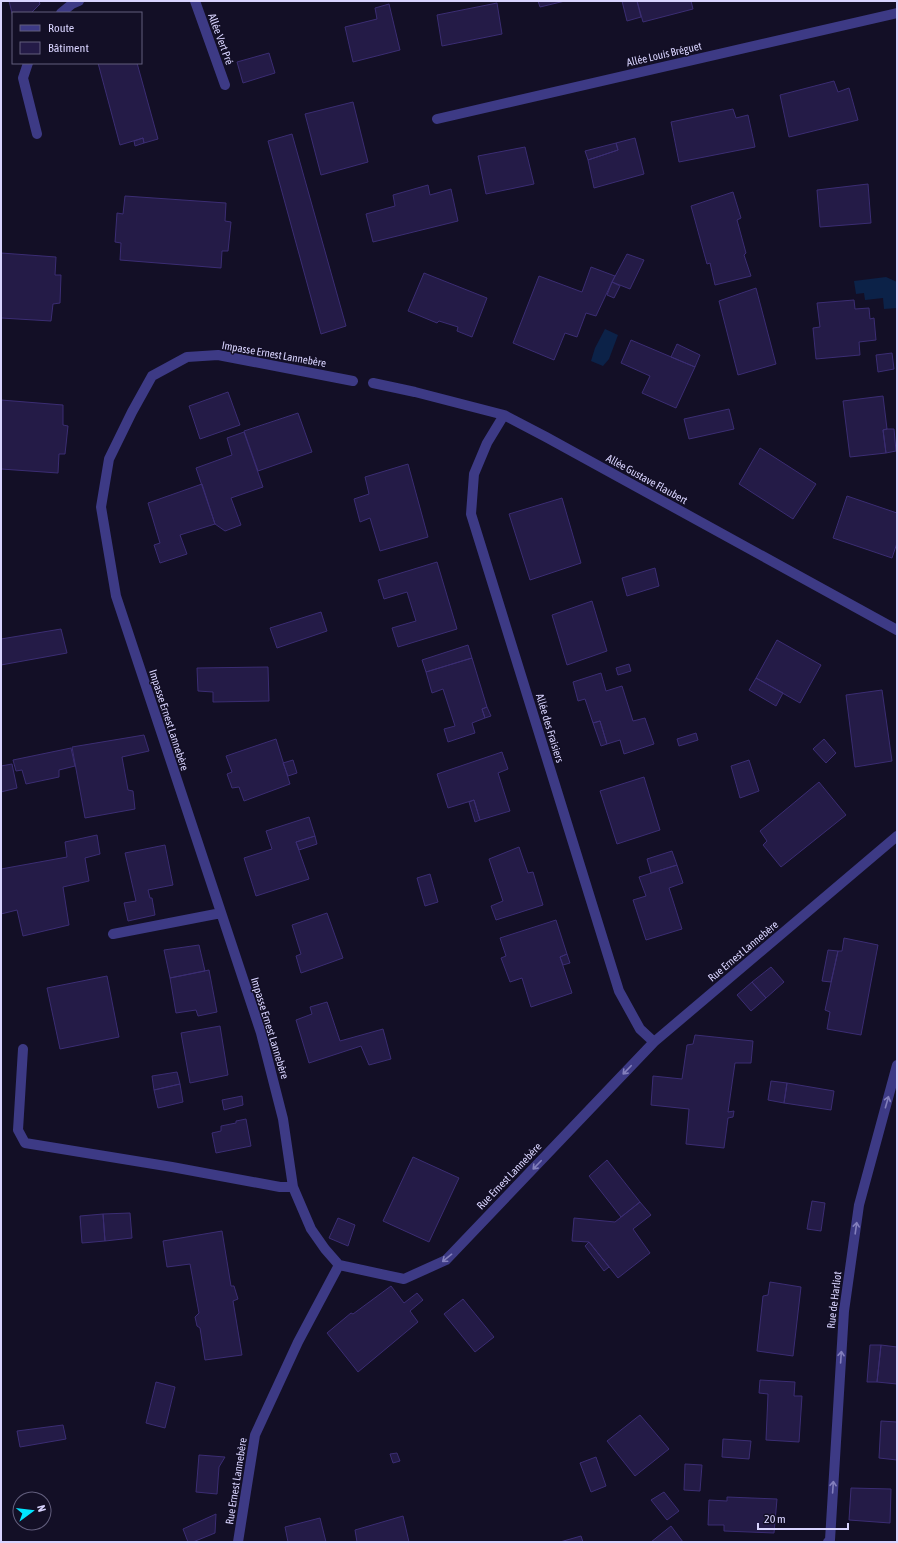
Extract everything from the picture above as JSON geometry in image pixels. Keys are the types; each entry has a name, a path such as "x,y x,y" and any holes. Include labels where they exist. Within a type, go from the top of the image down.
{"street":[{"path":"62,12 72,4 79,1"},
{"name":"Allée Vert Pré","path":"195,1 225,85"},
{"name":"Allée Louis Bréguet","path":"437,119 897,13"},
{"path":"28,64 23,78 37,134"},
{"name":"Impasse Ernest Lannebère","path":"339,1265 325,1249 312,1228 293,1187 283,1119 264,1048 116,596 101,507 110,459 132,412 152,376 187,357 218,355 353,381"},
{"name":"Allée Gustave Flaubert","path":"373,383 415,392 504,416 553,441 897,630"},
{"name":"Allée des Fraisiers","path":"504,416 487,443 474,474 471,514 619,991 640,1029 654,1042"},
{"name":"Rue Ernest Lannebère","path":"238,1542 255,1435 298,1342 339,1265 404,1279 446,1260 654,1042 897,836"},
{"path":"113,934 221,913"},
{"path":"22,1049 18,1130 24,1143 172,1167 280,1187 293,1187"},
{"name":"Rue de Harliot","path":"829,1541 844,1311 859,1205 897,1065"}],"water":[{"path":"886,277 897,282 897,308 884,309 883,298 865,300 864,293 856,294 854,281"},
{"path":"605,329 618,335 609,359 603,366 591,361 595,348"}],"building":[{"path":"9,1 39,1 40,4 32,12 12,13"},
{"path":"538,1 565,1 540,7"},
{"path":"622,1 637,1 641,17 627,21"},
{"path":"637,1 691,1 693,9 643,22"},
{"path":"497,3 502,34 442,46 437,15"},
{"path":"389,4 400,50 353,62 345,27 377,19 375,8"},
{"path":"269,53 275,73 243,83 237,62"},
{"path":"98,64 137,64 158,139 144,143 143,138 120,145"},
{"path":"834,81 838,92 849,88 858,120 789,137 780,95"},
{"path":"353,102 368,162 321,175 305,114"},
{"path":"733,109 736,118 748,115 755,147 679,162 671,122"},
{"path":"292,134 346,326 321,334 268,141"},
{"path":"143,138 144,143 135,146 134,141"},
{"path":"635,138 644,174 594,188 588,160 618,150 616,143"},
{"path":"616,143 618,150 588,160 585,151"},
{"path":"525,147 534,184 486,194 478,156"},
{"path":"868,184 871,223 820,227 817,190"},
{"path":"428,185 430,195 451,189 458,221 373,242 366,214 395,206 393,195"},
{"path":"733,192 741,218 737,220 746,253 744,255 751,276 715,285 710,263 707,264 691,206"},
{"path":"125,196 226,203 225,221 231,222 228,251 222,251 221,268 120,260 121,243 115,242 117,213 123,214"},
{"path":"1,253 56,257 55,275 61,275 60,303 53,304 51,321 1,318"},
{"path":"627,254 644,260 630,289 612,282"},
{"path":"591,267 615,276 596,316 586,313 577,337 565,333 554,360 513,343 539,276 582,292"},
{"path":"424,273 487,298 472,337 457,331 458,327 439,321 437,323 408,311"},
{"path":"612,282 620,286 614,298 607,295"},
{"path":"756,288 776,364 738,375 719,301"},
{"path":"854,300 855,309 869,308 870,319 874,318 876,340 859,342 860,355 816,359 813,328 820,327 817,303"},
{"path":"631,340 695,367 676,408 642,393 650,376 621,363"},
{"path":"677,344 700,355 695,367 671,357"},
{"path":"892,353 894,369 878,372 876,355"},
{"path":"228,392 240,425 200,439 189,406"},
{"path":"883,396 887,429 883,430 886,453 850,457 843,401"},
{"path":"1,400 63,405 63,425 68,426 65,454 59,454 58,473 1,469"},
{"path":"729,409 734,429 689,439 684,419"},
{"path":"298,413 312,452 258,471 244,431"},
{"path":"894,429 896,451 886,453 883,430"},
{"path":"244,432 263,487 231,498 241,525 225,531 215,524 196,468 232,455 227,438"},
{"path":"760,448 816,484 793,519 739,484"},
{"path":"408,464 428,537 380,551 370,518 360,522 354,499 369,494 365,477"},
{"path":"202,484 215,524 180,535 187,554 160,563 154,545 160,543 148,503"},
{"path":"847,496 897,513 897,543 892,558 833,538"},
{"path":"562,498 581,563 530,580 509,514"},
{"path":"437,562 457,629 398,647 392,628 416,621 407,592 384,599 378,580"},
{"path":"655,568 659,586 627,596 622,578"},
{"path":"592,601 607,651 567,665 552,615"},
{"path":"321,612 327,631 277,648 270,628"},
{"path":"61,629 67,653 1,665 1,639"},
{"path":"777,640 821,665 800,703 756,678"},
{"path":"468,645 472,658 426,672 422,660"},
{"path":"472,658 487,707 482,709 485,718 472,723 475,733 448,742 444,729 455,726 443,689 432,693 426,672"},
{"path":"629,664 631,671 618,675 616,668"},
{"path":"268,667 269,701 213,702 213,692 198,691 197,668"},
{"path":"601,673 606,691 622,686 633,721 645,718 654,744 624,754 620,740 607,744 600,721 593,723 585,699 578,701 573,682"},
{"path":"756,678 783,693 776,706 749,690"},
{"path":"882,690 892,761 855,767 846,695"},
{"path":"487,707 491,716 485,718 482,709"},
{"path":"600,721 607,744 601,746 593,723"},
{"path":"696,733 698,740 679,746 677,739"},
{"path":"144,735 149,751 122,757 128,790 133,791 135,809 85,818 72,747"},
{"path":"276,739 290,784 244,801 239,787 232,788 227,774 232,772 226,756"},
{"path":"824,739 836,753 826,763 813,749"},
{"path":"71,748 75,766 59,770 59,777 26,784 22,770 16,771 13,760"},
{"path":"502,752 508,769 498,773 510,811 480,820 474,800 448,808 437,774"},
{"path":"293,760 297,773 288,776 283,763"},
{"path":"749,760 759,791 740,798 731,766"},
{"path":"12,764 17,788 1,792 1,766"},
{"path":"644,777 660,830 617,844 600,791"},
{"path":"819,782 846,815 781,867 763,845 767,841 760,831"},
{"path":"474,800 480,820 475,822 469,802"},
{"path":"309,817 315,836 296,842 309,879 256,896 244,858 272,849 266,831"},
{"path":"97,835 100,854 85,858 89,881 63,887 69,925 23,936 17,910 1,914 1,869 67,857 65,842"},
{"path":"315,836 317,844 299,850 296,842"},
{"path":"165,845 173,885 148,890 150,898 152,898 155,915 128,921 124,903 136,901 125,853"},
{"path":"519,847 528,873 533,872 543,905 496,920 491,906 503,901 489,859"},
{"path":"672,851 677,865 651,873 647,859"},
{"path":"677,865 683,883 669,888 682,929 646,940 633,900 646,896 639,877"},
{"path":"430,874 438,902 425,906 417,878"},
{"path":"327,913 343,958 301,973 296,956 301,954 292,925"},
{"path":"556,920 567,954 560,957 572,993 531,1007 522,978 510,982 501,958 506,956 500,938"},
{"path":"844,938 878,945 861,1035 827,1029 830,1012 825,1010 838,951 842,951"},
{"path":"199,945 205,971 170,978 164,950"},
{"path":"828,950 838,951 831,982 822,981"},
{"path":"567,954 570,963 563,965 560,957"},
{"path":"771,967 784,982 766,998 752,982"},
{"path":"209,970 217,1012 198,1016 196,1010 176,1013 170,978"},
{"path":"107,976 119,1037 60,1049 47,988"},
{"path":"752,982 766,998 751,1011 737,995"},
{"path":"327,1002 340,1041 383,1029 391,1059 369,1065 361,1046 309,1063 296,1020 312,1014 310,1007"},
{"path":"220,1026 228,1075 190,1083 181,1033"},
{"path":"695,1035 753,1041 751,1063 735,1063 728,1112 734,1111 733,1117 728,1118 724,1148 686,1144 689,1109 651,1105 653,1076 682,1079 687,1045 693,1044"},
{"path":"177,1072 180,1084 154,1090 152,1076"},
{"path":"771,1081 787,1083 784,1103 768,1100"},
{"path":"787,1083 834,1091 831,1110 784,1103"},
{"path":"180,1084 183,1102 158,1108 154,1090"},
{"path":"242,1096 243,1105 224,1110 222,1100"},
{"path":"246,1119 251,1146 216,1153 212,1133 221,1131 221,1126"},
{"path":"413,1157 459,1178 429,1242 383,1221"},
{"path":"607,1160 640,1202 621,1217 589,1176"},
{"path":"812,1201 825,1203 821,1231 807,1229"},
{"path":"640,1202 651,1215 633,1229 650,1253 618,1278 589,1242 572,1241 574,1218 615,1222"},
{"path":"130,1213 132,1238 105,1241 103,1214"},
{"path":"103,1214 105,1241 82,1243 80,1216"},
{"path":"338,1218 355,1225 348,1246 329,1238"},
{"path":"222,1231 231,1286 234,1286 238,1299 233,1301 242,1355 205,1360 200,1328 197,1326 195,1317 199,1313 190,1264 167,1267 163,1241"},
{"path":"589,1242 609,1267 604,1271 585,1246"},
{"path":"770,1282 801,1287 793,1356 757,1351 763,1296 768,1295"},
{"path":"391,1286 404,1303 417,1293 423,1300 410,1311 418,1322 358,1372 327,1333 351,1313 353,1314"},
{"path":"463,1299 494,1337 475,1352 444,1314"},
{"path":"870,1345 881,1345 877,1382 867,1382"},
{"path":"881,1345 897,1347 897,1384 877,1382"},
{"path":"760,1380 795,1382 794,1396 802,1396 799,1442 766,1440 768,1394 759,1393"},
{"path":"156,1382 175,1387 165,1428 146,1423"},
{"path":"640,1415 669,1449 635,1476 607,1441"},
{"path":"881,1421 897,1422 897,1460 879,1458"},
{"path":"63,1425 66,1439 20,1447 17,1431"},
{"path":"723,1439 751,1441 749,1459 722,1457"},
{"path":"397,1453 400,1461 393,1463 390,1454"},
{"path":"199,1455 225,1457 219,1467 217,1494 196,1492"},
{"path":"596,1457 606,1486 591,1492 580,1463"},
{"path":"685,1464 702,1465 700,1491 684,1490"},
{"path":"851,1488 891,1489 890,1523 849,1520"},
{"path":"664,1492 679,1511 667,1520 651,1500"},
{"path":"727,1497 777,1499 774,1533 724,1531 724,1525 708,1525 709,1500 727,1501"},
{"path":"216,1514 215,1533 193,1542 188,1542 183,1529"},
{"path":"403,1516 409,1542 357,1542 355,1530"},
{"path":"320,1518 326,1542 288,1542 285,1527"},
{"path":"671,1526 683,1542 651,1542"},
{"path":"581,1536 583,1542 560,1542"}]}
